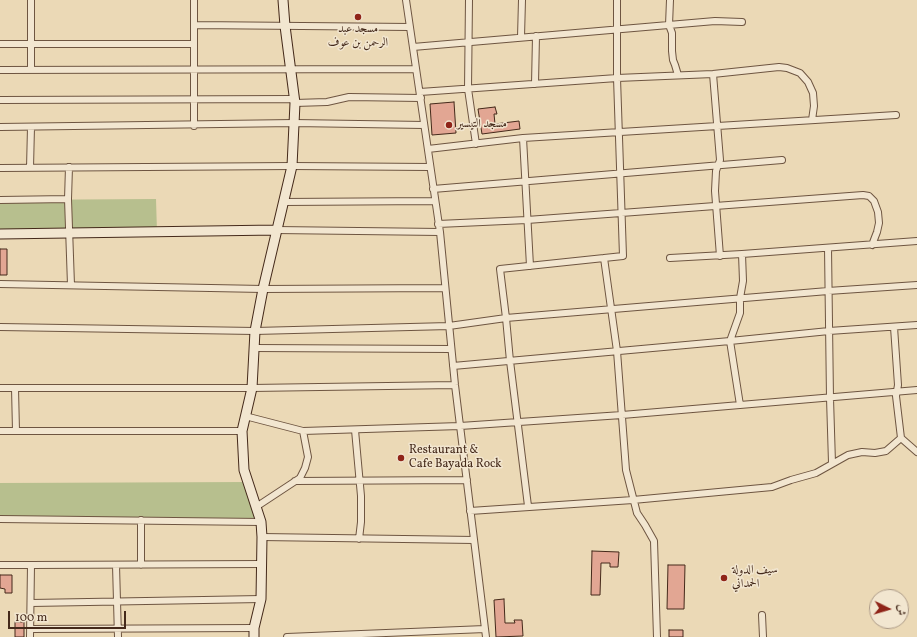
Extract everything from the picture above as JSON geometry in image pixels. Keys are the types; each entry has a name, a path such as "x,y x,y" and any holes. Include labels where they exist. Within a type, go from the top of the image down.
{"main road":[{"path":"254,632 262,599 262,537 261,522 244,470 242,431 252,388 255,331 276,230 292,166 294,101 283,0"},
{"path":"0,234 276,230"}],"street":[{"path":"31,0 32,70"},
{"path":"194,0 194,126"},
{"path":"406,0 440,232 454,385 486,637"},
{"path":"469,0 468,89 476,144"},
{"path":"521,37 522,0"},
{"path":"528,506 500,269 623,256 618,133 617,0"},
{"path":"670,0 669,25 672,33 673,60 678,76"},
{"path":"413,47 715,21 742,22"},
{"path":"194,25 410,27"},
{"path":"535,84 536,36"},
{"path":"0,44 194,44"},
{"path":"0,100 194,99 327,102 349,97 420,95 468,89 617,78 714,74 779,66 800,73 808,82 813,93 814,106 812,120"},
{"path":"0,70 416,69"},
{"path":"714,74 720,160 716,171 715,191 720,256"},
{"path":"428,149 523,138 896,115"},
{"path":"0,127 294,124 424,125"},
{"path":"30,127 30,168"},
{"path":"523,138 530,266"},
{"path":"433,189 782,160"},
{"path":"0,168 292,166 430,167"},
{"path":"69,167 68,199 71,285"},
{"path":"438,224 527,220 863,195 869,196 874,201 878,212 879,222 872,245"},
{"path":"0,200 68,199"},
{"path":"283,202 435,201"},
{"path":"276,230 440,232"},
{"path":"670,258 720,256 917,241"},
{"path":"828,248 832,464"},
{"path":"740,405 730,341 740,313 740,298 743,281 742,254"},
{"path":"604,258 617,351 626,470 637,513 654,541 657,637"},
{"path":"0,284 263,289 445,288"},
{"path":"0,327 255,331 449,326 506,318 740,298 917,285"},
{"path":"453,366 829,331 917,325"},
{"path":"894,327 898,385 896,396 901,438 917,452"},
{"path":"254,348 451,349"},
{"path":"0,388 252,388 454,385"},
{"path":"15,388 16,431"},
{"path":"245,416 303,431 460,426 622,415 917,390"},
{"path":"355,430 361,496 361,522 358,539"},
{"path":"0,431 242,431"},
{"path":"256,507 300,478 308,457 303,431"},
{"path":"470,511 633,500 772,487 816,473 848,455 886,451 901,438"},
{"path":"295,481 360,482 467,480"},
{"path":"0,519 261,522"},
{"path":"141,520 141,565"},
{"path":"262,537 474,540"},
{"path":"0,565 262,564"},
{"path":"30,637 31,565"},
{"path":"116,565 118,637"},
{"path":"30,603 262,599"},
{"path":"762,615 763,637"},
{"path":"30,629 254,632"},
{"path":"287,637 486,629"}],"green space":[{"path":"156,199 157,232 0,234 0,200"},
{"path":"248,482 261,522 0,519 0,483"}],"building":[{"path":"454,102 456,133 432,135 430,104"},
{"path":"495,107 497,114 494,114 495,124 519,121 520,129 482,134 478,109"},
{"path":"0,249 7,249 7,275 0,275"},
{"path":"592,551 619,552 618,567 610,567 610,563 601,563 600,595 591,595"},
{"path":"668,565 685,565 684,609 667,609"},
{"path":"0,575 12,575 12,593 5,593 5,589 0,588"},
{"path":"504,599 505,623 515,623 514,620 522,620 523,636 496,637 494,600"},
{"path":"15,622 24,622 24,637 15,637"},
{"path":"669,630 683,630 683,637 669,637"}],"place":[{"name":"مسجد عبد الرحمن بن عوف","path":"358,17"},
{"name":"مسجد التيسير","path":"449,125"},
{"name":"Restaurant & Cafe Bayada Rock","path":"401,458"},
{"name":"سيف الدولة الحمداني","path":"724,578"}]}
